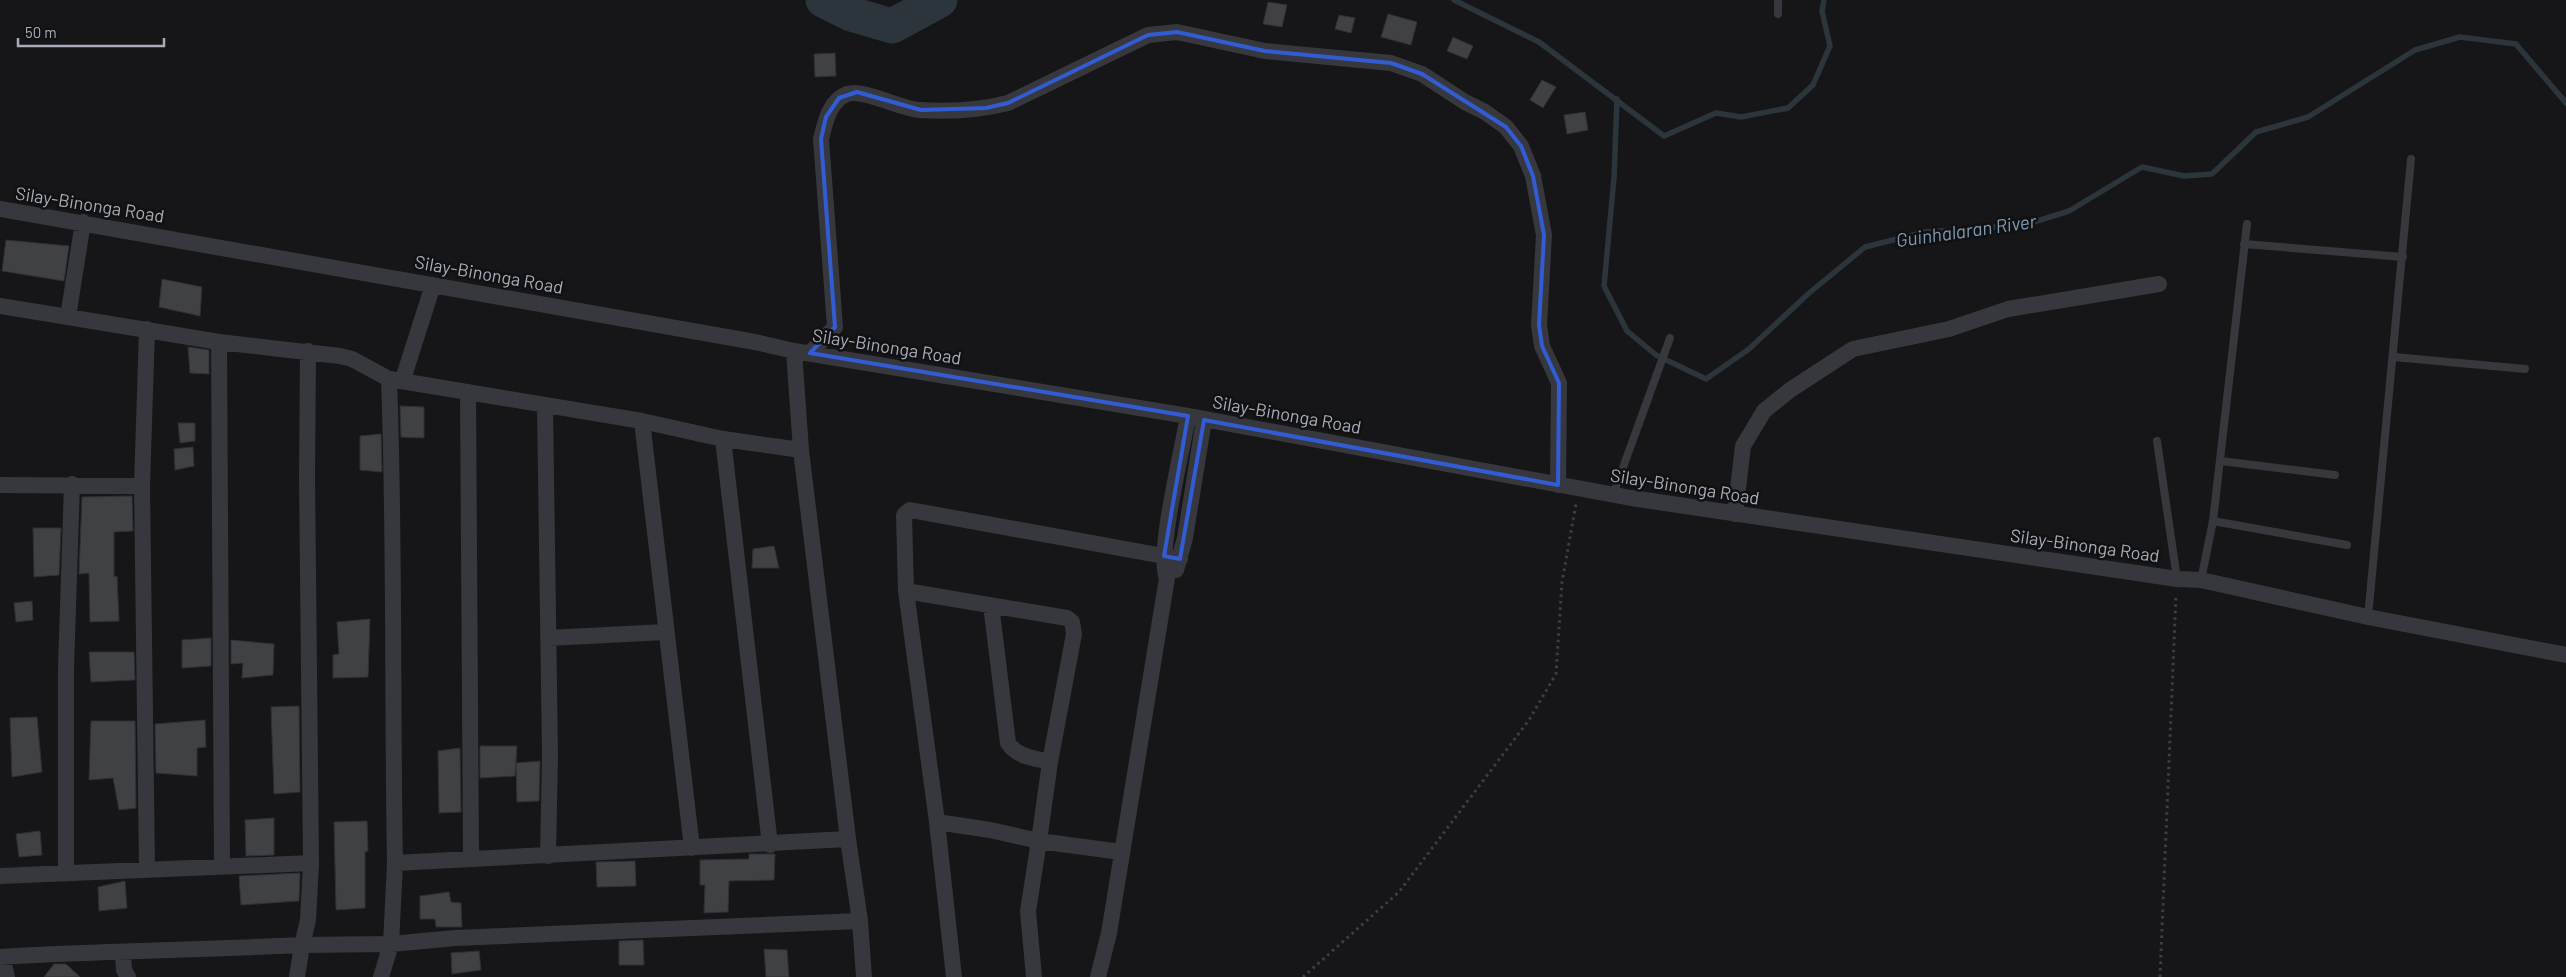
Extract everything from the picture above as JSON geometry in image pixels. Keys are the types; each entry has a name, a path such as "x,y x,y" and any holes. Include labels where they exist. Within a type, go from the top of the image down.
{"street":[{"path":"810,353 835,327 821,139 826,117 839,98 846,94 857,92 906,108 921,110 986,108 1008,103 1148,34 1177,32 1266,51 1391,63 1422,74 1506,127 1521,146 1533,176 1544,235 1539,325 1542,346 1560,384 1558,485"},
{"name":"Silay-Binonga Road","path":"0,210 83,222 755,342 794,351 1196,418 1613,495 2177,579 2201,580 2368,617 2566,655"},
{"path":"68,317 83,222"},
{"path":"1735,514 1744,446 1764,410 1790,390 1853,350 1949,328 2008,310 2159,284"},
{"path":"381,977 391,944 395,863 393,495 396,379 433,285"},
{"path":"0,306 219,342 308,351 352,360 396,379 642,421 723,438 801,450"},
{"path":"147,329 142,486 147,868"},
{"path":"219,342 222,866"},
{"path":"297,977 308,920 312,862 307,477 308,351"},
{"path":"794,351 801,450 848,839 860,921 864,977"},
{"path":"468,392 471,858"},
{"path":"545,405 550,755 548,856"},
{"path":"1098,977 1109,933 1167,578 1164,571 1172,558 1196,418"},
{"path":"642,421 665,632 692,848"},
{"path":"723,438 770,845"},
{"path":"0,485 72,484 142,486"},
{"path":"66,873 66,668 72,484"},
{"path":"954,977 937,822 906,591 902,519 910,510 1172,558"},
{"path":"906,591 1067,618 1074,626 1050,762 1028,911 1034,977"},
{"path":"991,605 1008,743 1013,750 1020,754 1050,762"},
{"path":"548,638 665,632"},
{"path":"937,822 990,830 1039,841 1121,852"},
{"path":"395,863 770,845 848,839"},
{"path":"0,876 312,862"},
{"path":"7,977 1,957 62,953 123,953 302,945 391,944 464,938 860,921"},
{"path":"123,953 124,970 128,977"}],"lane":[{"path":"1778,0 1778,14"},
{"path":"2368,617 2394,357 2411,159"},
{"path":"2201,580 2213,520 2221,461 2246,224"},
{"path":"2244,244 2403,257"},
{"path":"1613,495 1668,342"},
{"path":"2394,357 2524,369"},
{"path":"2157,441 2177,579"},
{"path":"2221,461 2335,475"},
{"path":"2213,520 2347,545"}],"path":[{"path":"1304,977 1399,892 1529,720 1556,674 1562,582 1579,489"},
{"path":"2160,977 2177,579"}],"highlighted area":[{"path":"1177,32 1265,51 1391,63 1422,74 1506,127 1521,146 1533,176 1544,235 1539,325 1542,346 1559,383 1558,485 1204,420 1180,559 1164,556 1188,416 810,353 835,327 821,139 826,117 839,98 857,92 921,110 986,108 1008,103 1148,35"}],"building":[{"path":"1268,2 1287,5 1282,27 1263,24"},
{"path":"1388,14 1417,22 1411,45 1381,37"},
{"path":"1339,15 1355,18 1351,33 1335,29"},
{"path":"1453,37 1473,46 1467,59 1447,51"},
{"path":"835,53 836,76 815,77 814,54"},
{"path":"1542,80 1556,87 1543,108 1530,100"},
{"path":"1585,112 1588,130 1567,134 1564,115"},
{"path":"6,240 69,246 64,281 2,271"},
{"path":"162,279 202,287 200,316 159,307"},
{"path":"188,347 209,350 209,374 190,373"},
{"path":"400,406 424,407 424,438 401,437"},
{"path":"178,423 195,423 195,441 180,443"},
{"path":"381,434 382,472 360,470 360,436"},
{"path":"193,447 194,466 175,470 174,449"},
{"path":"132,496 133,531 114,532 114,577 117,576 119,621 90,622 89,573 79,574 82,497"},
{"path":"33,528 61,528 59,575 34,577"},
{"path":"774,546 779,568 752,568 753,549"},
{"path":"32,601 33,620 16,622 14,603"},
{"path":"370,619 368,677 333,678 333,655 339,654 337,622"},
{"path":"211,638 211,666 182,668 182,640"},
{"path":"231,640 274,644 273,675 242,678 243,663 231,664"},
{"path":"89,652 134,652 135,680 91,682"},
{"path":"299,706 300,792 274,794 271,707"},
{"path":"37,717 42,772 12,777 10,718"},
{"path":"205,720 206,747 197,748 197,776 156,773 155,724"},
{"path":"91,721 135,721 136,808 119,810 113,778 89,780"},
{"path":"480,746 517,746 515,776 480,778"},
{"path":"460,748 461,812 439,813 438,751"},
{"path":"540,761 539,801 517,802 516,763"},
{"path":"274,818 274,855 246,856 245,820"},
{"path":"367,821 368,851 365,852 365,908 336,910 334,822"},
{"path":"40,831 42,855 19,857 16,834"},
{"path":"749,854 775,854 774,880 729,881 728,912 704,913 705,885 700,885 700,860 749,859"},
{"path":"635,861 636,886 597,887 596,862"},
{"path":"300,873 299,901 241,905 239,876"},
{"path":"125,881 127,908 99,911 98,887"},
{"path":"449,892 451,902 461,903 462,927 436,927 435,919 420,919 420,896"},
{"path":"643,940 644,965 619,965 619,941"},
{"path":"764,949 787,950 789,977 766,977"},
{"path":"479,951 481,970 452,974 451,953"},
{"path":"54,964 66,964 80,977 44,977"}],"waterway":[{"name":"Guinhalaran River","path":"823,0 851,14 892,26 940,0"},
{"path":"1454,0 1539,42 1664,136 1716,113 1741,117 1788,108 1813,85 1830,46 1822,11 1824,0"},
{"name":"Guinhalaran River","path":"1617,99 1614,178 1604,286 1627,331 1656,355 1706,379 1749,349 1808,294 1865,247 1925,232 2024,225 2069,211 2142,167 2184,176 2212,174 2256,132 2308,117 2415,50 2460,37 2516,44 2566,103"}]}
